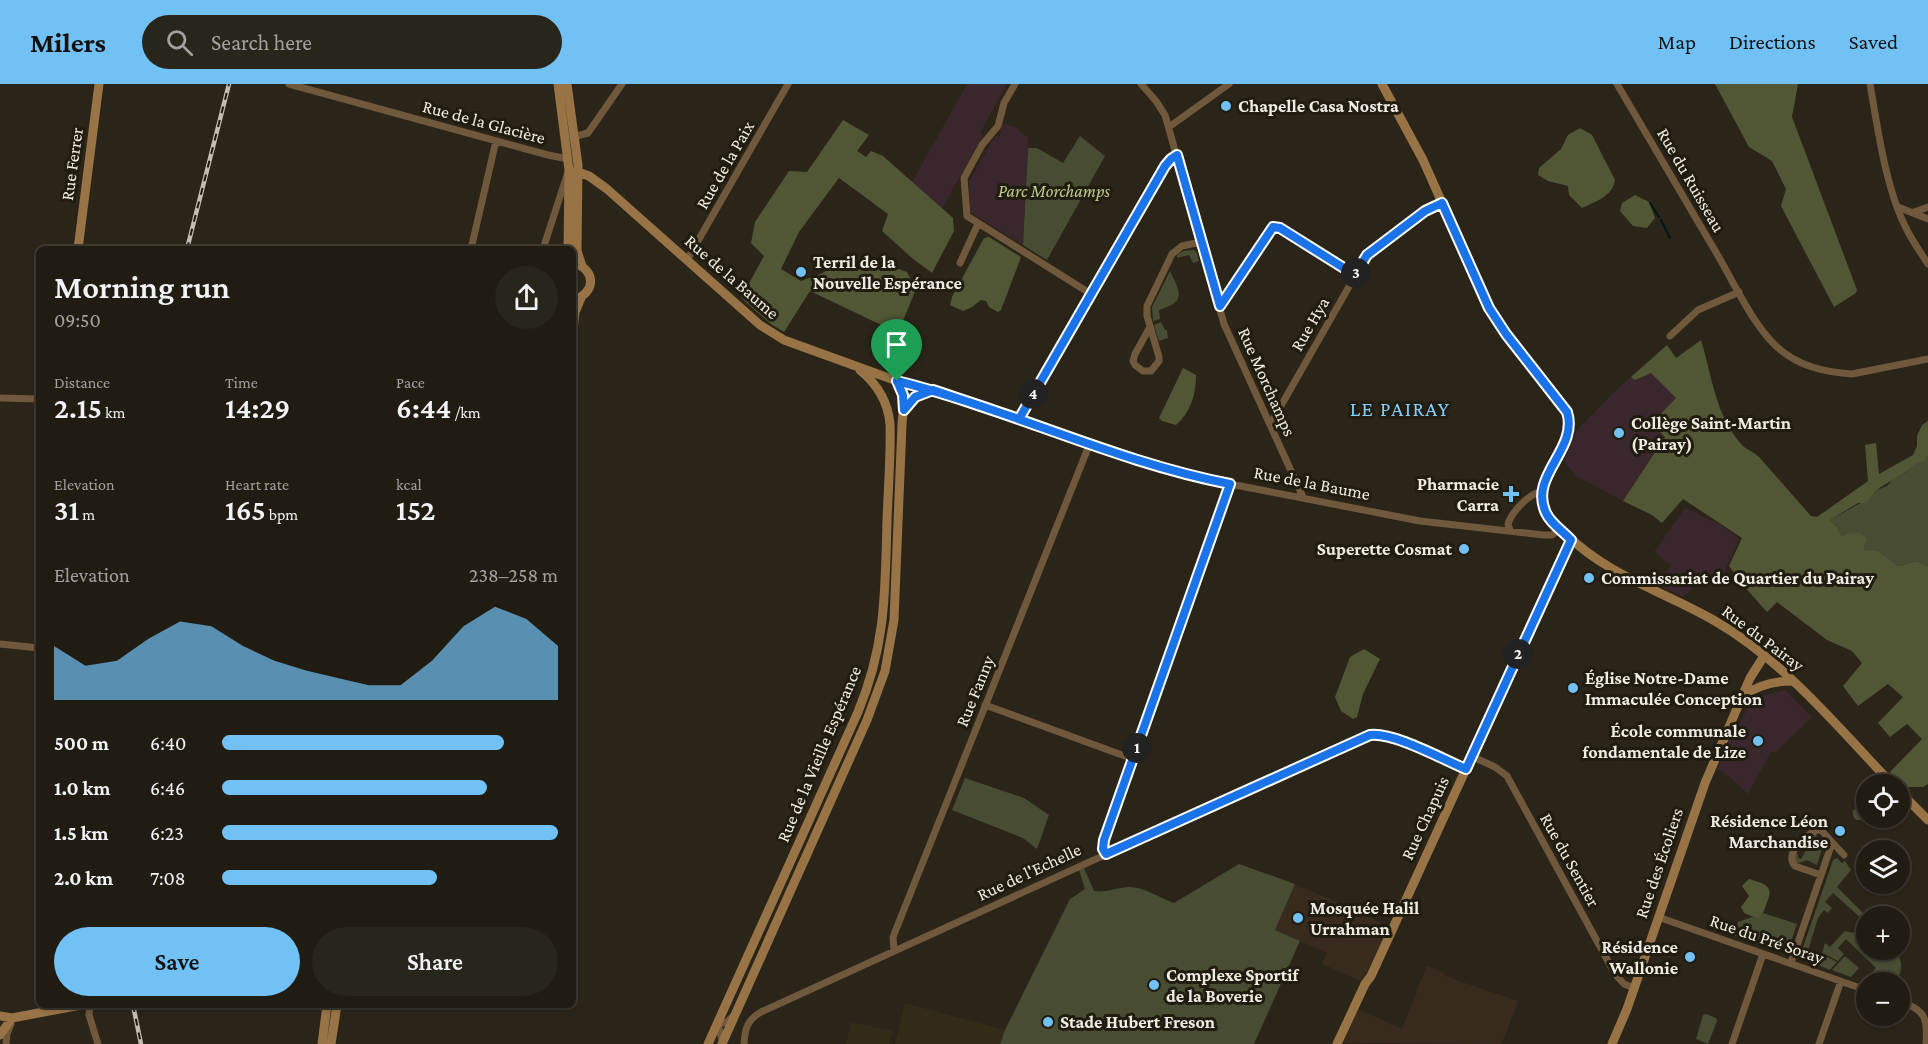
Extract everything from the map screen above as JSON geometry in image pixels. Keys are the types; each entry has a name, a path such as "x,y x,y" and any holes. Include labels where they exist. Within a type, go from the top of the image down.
{"street":[{"name":"Rue Ferrer","path":"78,246 99,84"},
{"name":"Rue de la Glacière","path":"293,84 568,159"},
{"path":"558,84 568,159 574,171 568,246"},
{"path":"567,84 573,137 578,265 590,276 591,282 590,289 577,299"},
{"path":"573,137 588,132 622,84"},
{"name":"Rue de la Paix","path":"687,260 788,84"},
{"path":"1015,84 1004,103 998,126 982,145 964,178 966,211 970,219 1091,294"},
{"name":"Rue Morchamps","path":"1141,84 1165,115 1224,324 1303,497"},
{"path":"1169,126 1229,84"},
{"path":"1382,84 1418,151 1489,308 1506,334 1567,412 1570,424 1567,438 1542,492 1533,495 1510,518 1508,524 1510,531"},
{"name":"Rue du Ruisseau","path":"1617,84 1739,292 1765,334 1777,347 1790,357 1816,369 1852,374 1928,359"},
{"path":"1870,84 1880,140 1898,207 1908,231 1928,264"},
{"path":"472,246 496,141"},
{"path":"1019,419 1165,166 1177,155"},
{"path":"544,246 565,178 574,171"},
{"name":"Rue de la Baume","path":"574,171 589,176 602,185 770,332 784,340 897,381 933,390 1189,476 1420,521 1548,536 1560,529"},
{"name":"Rue Hya","path":"1270,425 1367,255 1425,211 1442,203"},
{"path":"1898,207 1928,219"},
{"path":"1914,212 1928,207"},
{"path":"960,263 978,224"},
{"path":"1220,306 1273,227 1280,228 1355,275"},
{"path":"1150,327 1133,357 1137,368 1146,372 1155,368 1159,361 1150,327 1147,316 1147,306 1168,260 1179,247 1200,242"},
{"path":"1670,336 1698,310 1714,305 1739,292"},
{"name":"Rue de la Vieille Espérance","path":"708,1044 858,712 870,682 880,642 884,608 890,423 886,404 879,390 853,364"},
{"name":"Rue de la Vieille Espérance","path":"722,1043 867,720 885,671 895,611 904,410 903,395 897,381"},
{"path":"904,410 915,397 933,390"},
{"path":"0,398 36,399"},
{"name":"Rue Fanny","path":"894,951 893,937 1090,443"},
{"path":"1106,854 1103,849 1104,840 1230,484"},
{"name":"Rue du Pairay","path":"1542,492 1546,513 1571,540 1588,554 1620,574 1724,626 1793,681 1883,774"},
{"name":"Rue Chapuis","path":"1337,1044 1371,976 1571,540"},
{"path":"0,644 36,648"},
{"name":"Rue des Écoliers","path":"1612,1044 1634,988 1705,783 1755,669 1764,656"},
{"path":"1743,696 1762,686 1793,681"},
{"path":"985,705 1133,759"},
{"name":"Rue de l'Echelle","path":"744,1044 746,1028 754,1016 1370,735 1377,734 1394,738 1466,769"},
{"name":"Rue du Sentier","path":"1472,756 1495,767 1507,776 1615,974 1624,984 1634,988"},
{"path":"1910,802 1928,820"},
{"path":"1821,875 1795,866 1791,859 1801,842 1817,830 1824,833 1844,855"},
{"path":"1791,963 1832,843"},
{"name":"Rue du Pré Soray","path":"1658,917 1856,986"},
{"path":"1732,1044 1763,954"},
{"path":"1819,1044 1841,981"},
{"path":"1910,1005 1924,1016 1927,1027 1926,1044"},
{"path":"0,1016 12,1018 65,1008"},
{"path":"90,1008 91,1021 98,1044"},
{"path":"322,1044 327,1008"},
{"path":"331,1044 337,1008"},
{"path":"722,1043 722,1034 718,1024 727,1022 736,1013"},
{"path":"0,1035 12,1018"},
{"path":"6,1044 12,1018"}],"shaded area":[{"path":"967,84 1007,84 980,133 983,135 941,210 907,191"},
{"path":"1002,123 1015,127 1028,138 1023,245 970,212 969,181 995,137 1000,136"},
{"name":"Collège Saint-Martin (Pairay)","path":"1651,372 1676,398 1652,423 1665,437 1623,501 1576,476 1564,461 1577,430 1613,393 1631,377 1635,380"},
{"path":"1685,508 1721,525 1739,539 1721,579 1706,573 1683,597 1658,585 1671,565 1654,552"},
{"name":"École communale fondamentale de Lize","path":"1785,690 1812,717 1776,752 1771,752 1748,794 1725,773 1717,769 1733,729 1737,730 1752,698"},
{"path":"1295,884 1363,913 1389,927 1368,971 1360,981 1322,964 1327,953 1275,930"},
{"path":"1427,965 1444,973 1445,976 1518,1001 1502,1044 1344,1043 1358,1009 1402,1029"},
{"path":"905,1003 1005,1030 1000,1044 895,1044"},
{"path":"851,1022 893,1031 889,1044 846,1044"}],"green space":[{"path":"1715,84 1798,84 1792,117 1857,290 1856,293 1834,307 1781,206 1786,189 1772,161 1749,147"},
{"path":"843,120 869,135 857,151 866,157 871,151 883,156 953,218 954,231 932,273 882,231 888,214 839,178 799,232 781,269 801,281 823,273 832,266 875,271 887,265 907,272 916,289 898,333 810,291 784,332 741,298 764,256 751,243 755,222 789,171 807,172"},
{"path":"1580,128 1592,135 1615,180 1614,186 1607,194 1582,208 1569,195 1568,186 1548,181 1538,175 1539,168 1561,149 1568,135"},
{"name":"Parc Morchamps","path":"1080,136 1105,156 1047,260 1023,245 1028,148 1037,148 1063,163"},
{"path":"1635,195 1649,202 1655,218 1647,228 1633,226 1620,211 1622,203"},
{"path":"989,237 1021,257 1001,310 998,312 989,307 986,301 981,300 963,311 950,305 952,297 984,238"},
{"path":"1194,250 1199,261 1193,263 1189,255 1177,258 1177,255 1183,251"},
{"path":"1170,271 1179,295 1174,303 1159,310 1160,319 1153,321 1152,307"},
{"path":"1161,322 1167,330 1168,338 1159,341 1154,325"},
{"path":"1701,340 1715,394 1732,432 1743,446 1759,457 1811,516 1817,517 1868,481 1865,445 1876,443 1879,474 1913,455 1917,446 1917,436 1922,425 1928,421 1928,455 1925,461 1916,464 1881,487 1865,503 1858,503 1830,520 1842,537 1850,532 1860,533 1867,538 1863,550 1877,551 1898,566 1916,561 1928,566 1928,784 1923,787 1910,787 1910,774 1890,772 1922,739 1907,724 1890,737 1878,723 1903,697 1888,684 1858,706 1843,686 1862,663 1852,651 1827,640 1777,602 1767,612 1729,566 1742,538 1683,499 1662,523 1652,515 1623,501 1665,437 1652,423 1676,398 1651,373 1635,380 1631,377 1667,345 1676,358"},
{"path":"1183,368 1196,375 1195,389 1189,408 1176,425 1159,418"},
{"path":"1928,455 1928,566 1916,561 1898,566 1877,552 1862,550 1842,537 1830,520 1871,497 1877,490 1887,486 1892,480 1906,472 1909,466 1925,460"},
{"path":"1364,649 1380,659 1363,694 1357,717 1353,719 1341,711 1335,697 1350,657"},
{"path":"965,778 1024,798 1049,815 1037,849 1023,838 952,810"},
{"path":"1856,808 1856,820 1853,816 1853,811"},
{"path":"1815,834 1823,845 1817,865 1807,860 1795,862 1795,854 1798,854 1798,858 1801,859 1807,849 1813,845 1812,835"},
{"path":"1837,858 1842,863 1845,861 1851,870 1837,887 1856,906 1856,914 1833,893 1825,902 1832,908 1828,913 1824,910 1818,918 1807,954 1812,959 1810,963 1804,958 1803,947 1833,860"},
{"name":"Complexe Sportif de la Boverie","path":"1239,864 1295,884 1275,930 1300,941 1254,1044 1000,1044 1070,899 1085,889 1079,870 1084,868 1094,891 1133,887 1174,903"},
{"path":"1749,879 1766,885 1769,891 1768,900 1759,919 1744,913 1741,907 1749,896 1742,886"},
{"path":"1763,913 1797,924 1787,946 1777,949 1769,948 1733,935 1738,922 1752,917 1759,918"},
{"path":"1856,930 1856,949 1846,939 1838,948 1844,954 1838,961 1822,953 1825,943 1830,947 1845,931 1853,933"},
{"path":"1822,954 1837,962 1830,970 1818,965"},
{"path":"1845,956 1859,968 1851,977 1832,970"},
{"path":"1868,960 1900,960 1901,965 1900,972 1873,972 1876,968"},
{"path":"1703,1015 1716,1018 1717,1021 1708,1044 1696,1039"}],"waterway":[{"path":"1650,203 1659,217"},
{"path":"1661,220 1670,238"}],"railway":[{"path":"188,246 229,84"},
{"path":"134,1008 141,1044"}],"place":[{"name":"Chapelle Casa Nostra","path":"1226,106"},
{"name":"Terril de la Nouvelle Espérance","path":"801,272"},
{"name":"Collège Saint-Martin (Pairay)","path":"1619,433"},
{"name":"Pharmacie Carra","path":"1511,494"},
{"name":"Superette Cosmat","path":"1464,549"},
{"name":"Commissariat de Quartier du Pairay","path":"1589,578"},
{"name":"Église Notre-Dame Immaculée Conception","path":"1573,688"},
{"name":"École communale fondamentale de Lize","path":"1758,741"},
{"name":"Résidence Léon Marchandise","path":"1840,831"},
{"name":"Mosquée Halil Urrahman","path":"1298,918"},
{"name":"Résidence Wallonie","path":"1690,957"},
{"name":"Complexe Sportif de la Boverie","path":"1154,985"},
{"name":"Stade Hubert Freson","path":"1048,1022"}],"district":[{"name":"LE PAIRAY","path":"1400,409"}],"route":[{"path":"897,381 903,395 904,410 920,393 933,390 1019,419 1165,166 1173,156 1177,155 1220,306 1273,227 1280,228 1355,275 1367,255 1425,211 1442,203 1478,288 1489,308 1506,334 1567,412 1570,424 1567,438 1543,485 1542,492 1544,507 1549,518 1571,540 1466,769 1394,738 1377,734 1370,735 1106,854 1103,849 1104,840 1230,484 1189,476 1084,441 933,390 897,381"}]}
